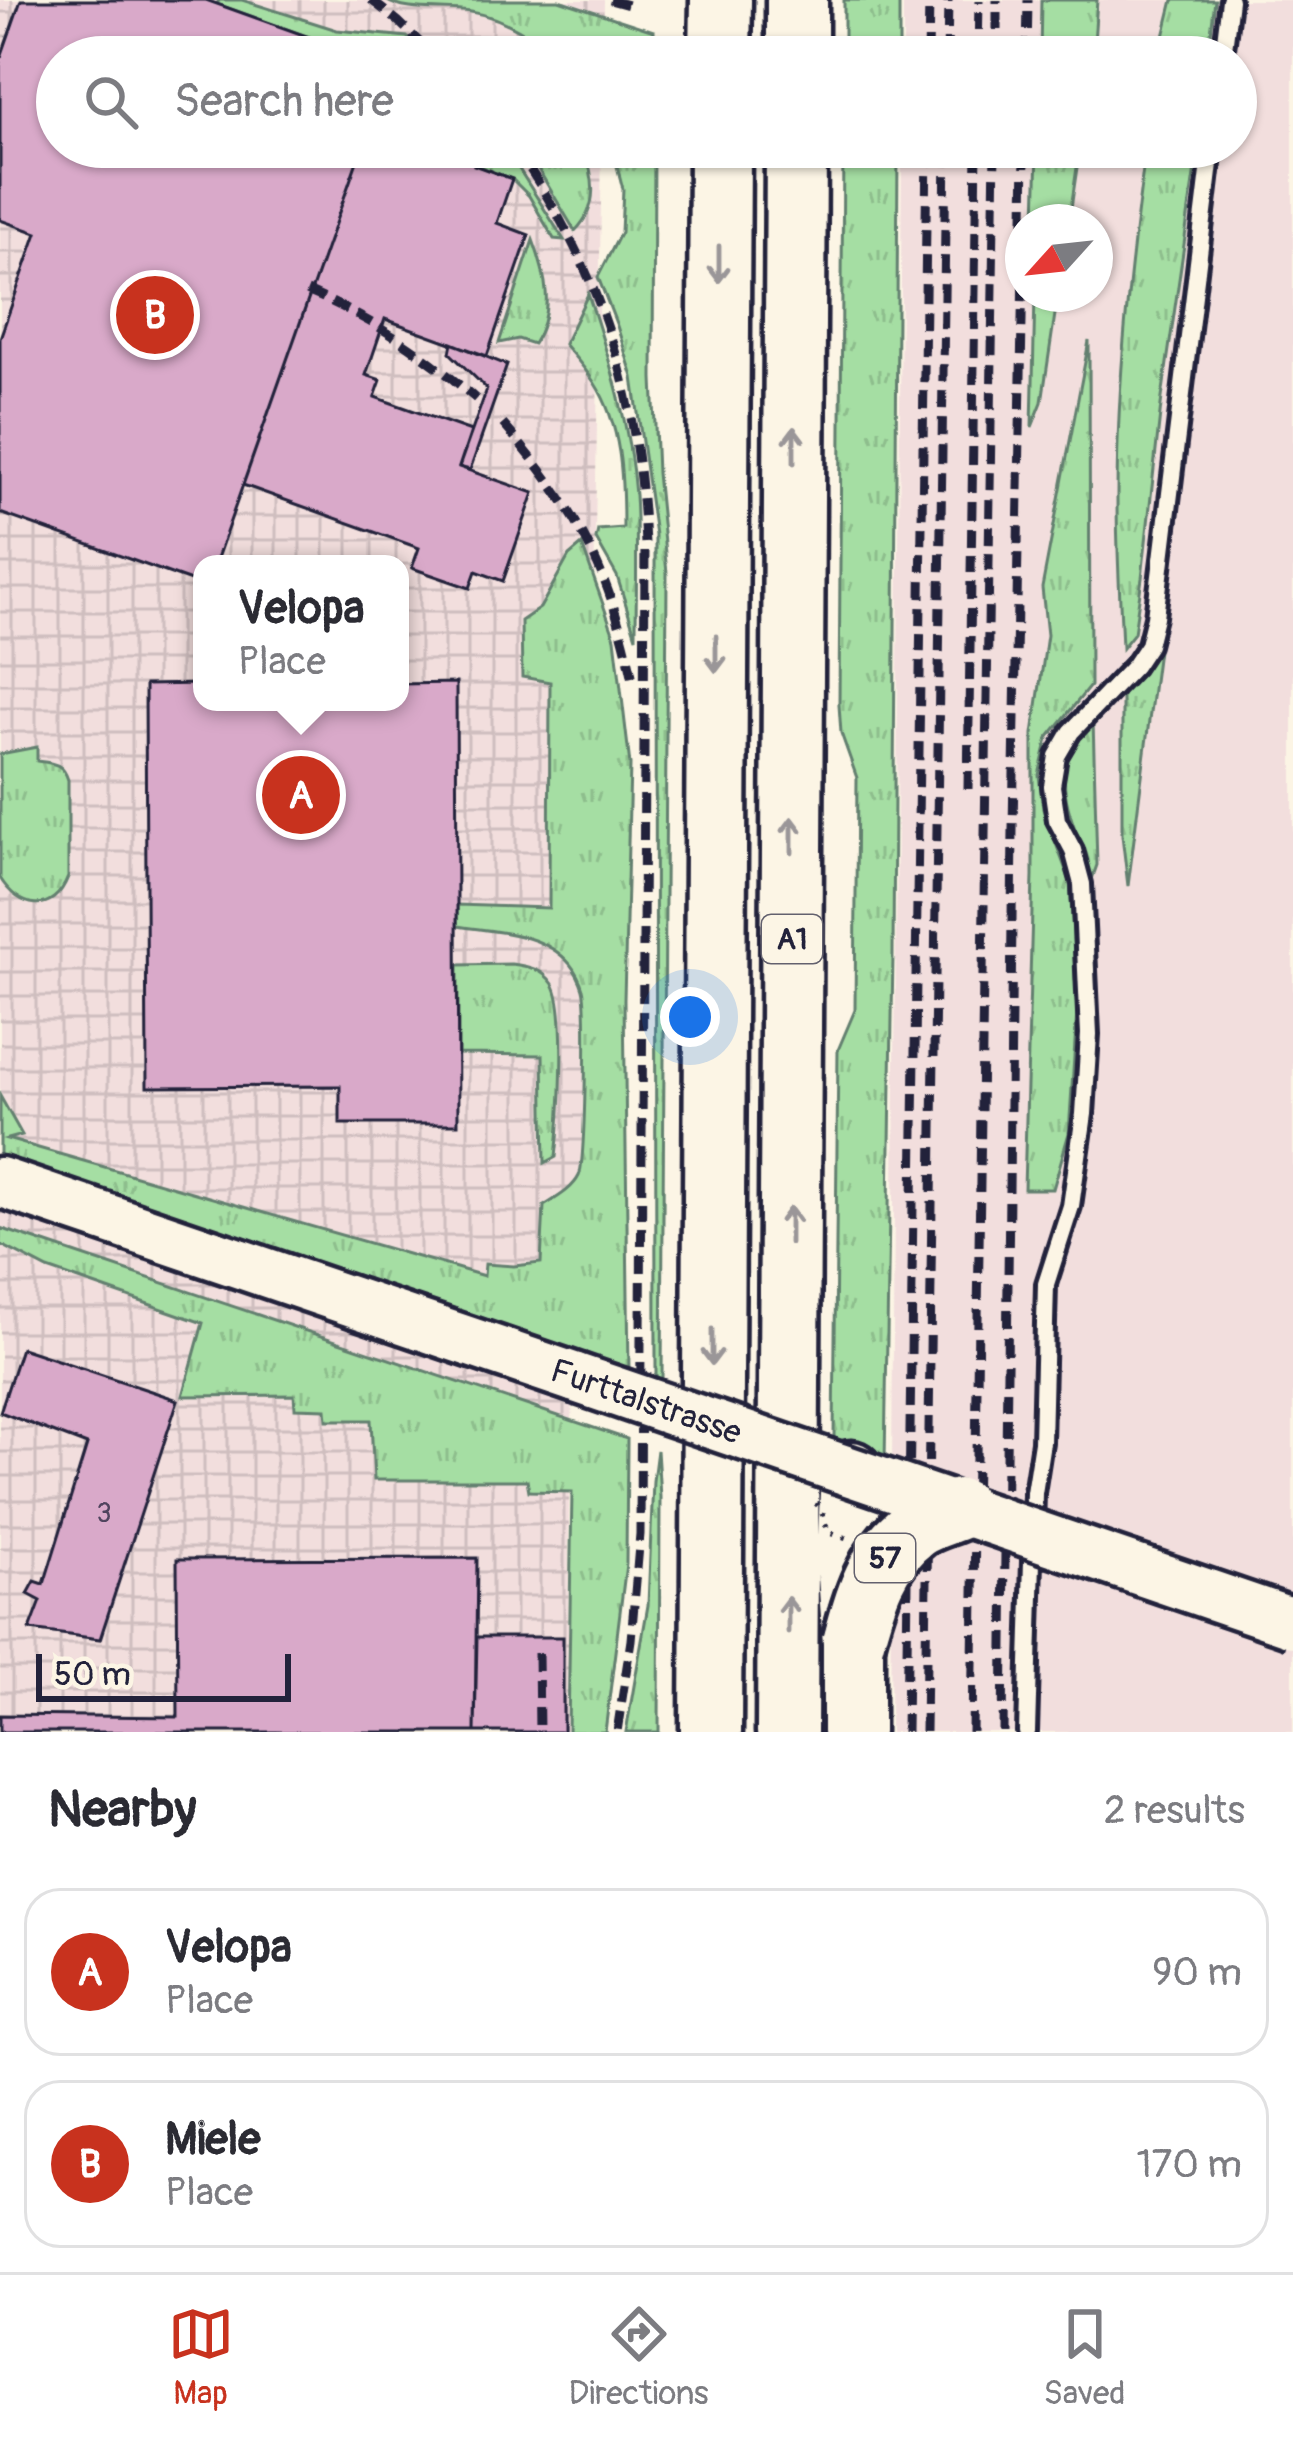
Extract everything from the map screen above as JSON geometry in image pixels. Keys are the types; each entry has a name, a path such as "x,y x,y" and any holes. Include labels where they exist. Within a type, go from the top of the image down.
{"highway":[{"path":"720,36 721,0"},
{"path":"797,0 797,36"},
{"name":"A1","path":"710,1732 719,168"},
{"name":"A1","path":"787,1732 796,168"},
{"name":"57","path":"851,1472 847,1561 853,1732"},
{"name":"57","path":"853,1643 868,1590 889,1553 918,1526 959,1509"}],"main road":[{"name":"Furttalstrasse","path":"0,1182 1293,1623"}],"lane":[{"path":"1226,36 1231,0"},
{"path":"1027,1732 1046,1284 1071,1206 1089,1034 1082,884 1058,820 1052,786 1057,755 1071,732 1148,645 1209,168"}],"shaded area":[{"path":"0,0 604,0 603,36 36,36 36,168 602,168 586,1035 569,1504 568,1732 0,1732"},
{"path":"903,0 1293,0 1293,1732 890,1732 902,168 1257,168 1257,36 903,36"}],"green space":[{"path":"219,0 242,0 337,30 397,36 306,36 217,4"},
{"path":"386,0 559,0 654,31 654,36 528,36 471,12"},
{"path":"844,0 899,0 899,36 844,36"},
{"path":"1041,0 1097,0 1094,36 1040,36"},
{"path":"1173,0 1215,0 1211,36 1164,36"},
{"path":"482,168 518,168 564,240 554,239 529,196 512,179"},
{"path":"538,168 589,168 591,202 575,231"},
{"path":"618,168 654,168 653,378 667,573 662,1382 656,1380 655,535 633,377 598,277 621,232 623,189"},
{"path":"843,168 898,168 885,1463 834,1437 838,1050 855,1010 857,778 841,733"},
{"path":"1037,168 1077,168 1072,204 1036,204"},
{"path":"1143,168 1195,168 1134,633 1122,648 1119,411"},
{"path":"533,240 545,280 544,319 533,344 518,339 499,343"},
{"path":"588,294 629,443 636,530 636,637 617,576 596,539 598,530 623,528 615,434 594,382 564,344"},
{"path":"1035,312 1055,312 1042,402 1032,427"},
{"path":"1089,341 1090,686 1048,738 1039,775 1043,809 1070,881 1077,1011 1069,1133 1053,1189 1024,1189 1033,734 1047,635 1042,588"},
{"path":"582,545 615,638 630,765 624,1000 629,1371 60,1181 0,1156 0,1096 22,1135 7,1139 484,1276 485,1264 541,1263 544,1206 572,1185 581,1165 586,1052 583,989 570,964 546,945 518,935 457,926 457,905 549,908 550,682 522,677 521,621 540,608 569,556"},
{"path":"1158,650 1128,886 1122,835 1122,692"},
{"path":"1093,719 1097,865 1091,882 1066,798 1065,779 1077,740"},
{"path":"37,747 37,761 60,767 68,780 68,877 54,898 36,904 17,896 0,878 0,754"},
{"path":"511,964 545,975 558,997 562,1041 559,1119 556,1157 545,1163 543,1055 458,1054 458,965"},
{"path":"0,1228 627,1439 626,1564 605,1732 568,1732 572,1492 529,1491 527,1480 374,1480 371,1420 327,1420 326,1409 295,1408 294,1395 183,1396 203,1323 48,1269 0,1244"},
{"path":"657,1450 659,1732 626,1732 648,1605"}],"building":[{"path":"21,0 206,0 306,36 36,36 36,168 355,168 218,555 193,555 193,582 0,513 0,338 37,233 0,220 0,60"},
{"path":"355,168 482,168 512,179 497,223 529,235 487,356 385,319 366,375 381,380 375,397 471,431 459,467 534,493 503,581 476,571 470,588 412,568 419,548 243,485"},
{"path":"452,343 507,365 470,470 459,467 487,389 450,353"},
{"path":"456,683 458,1124 340,1124 340,1086 147,1087 145,685 193,684 193,711 409,711 409,684"},
{"path":"21,1348 178,1400 100,1639 30,1630 41,1601 28,1594 35,1581 44,1584 87,1445 0,1412"},
{"path":"477,1558 475,1732 0,1732 0,1715 178,1717 177,1559"},
{"path":"477,1637 563,1637 563,1732 475,1732"}],"railway":[{"path":"371,0 413,36"},
{"path":"610,0 632,6"},
{"path":"928,36 929,0"},
{"path":"947,36 948,0"},
{"path":"978,36 979,0"},
{"path":"997,0 997,36"},
{"path":"1027,36 1028,0"},
{"path":"529,168 571,241 610,336 634,435 645,544 640,1534 617,1732"},
{"path":"906,1732 927,168"},
{"path":"925,1732 946,168"},
{"path":"968,789 977,168"},
{"path":"972,1732 995,168"},
{"path":"1024,204 1025,168"},
{"path":"307,291 396,338 476,399"},
{"path":"1003,1732 1022,312"},
{"path":"503,424 551,484 587,543 613,606 633,680"},
{"path":"538,1653 539,1732"}],"place":[{"name":"Miele","path":"155,315"},
{"name":"Velopa","path":"301,795"}]}
